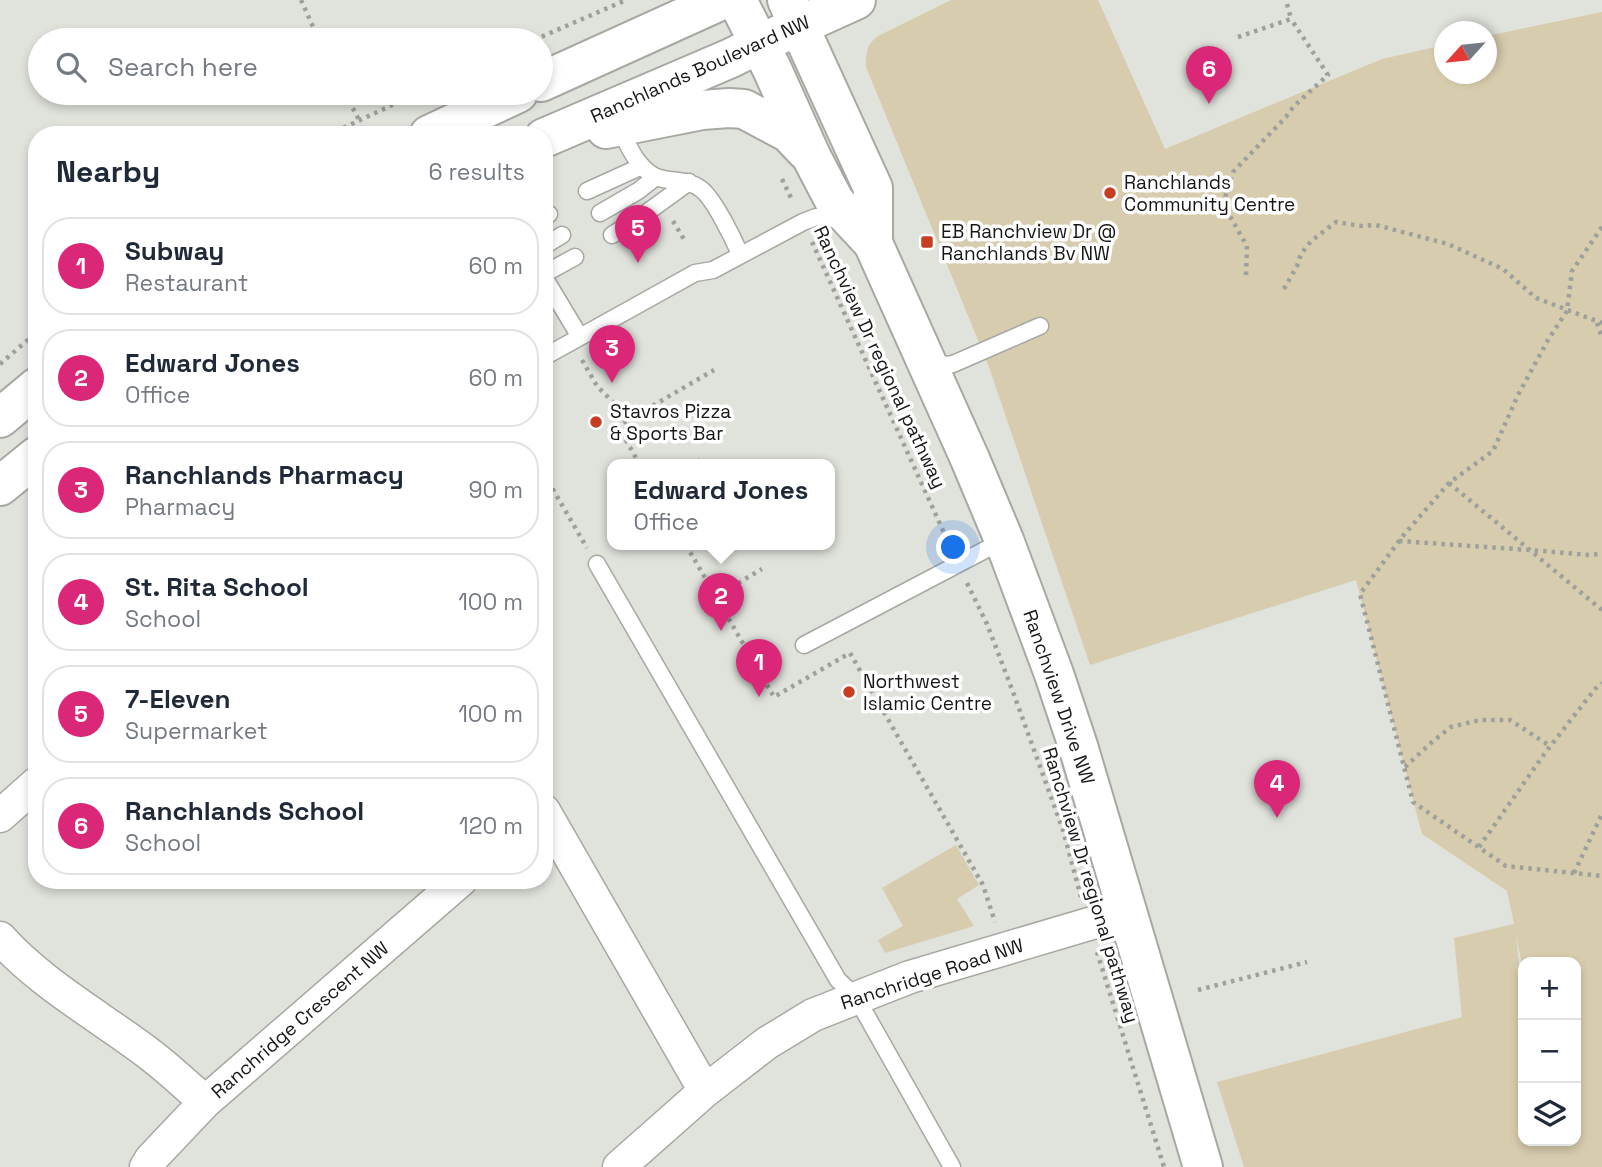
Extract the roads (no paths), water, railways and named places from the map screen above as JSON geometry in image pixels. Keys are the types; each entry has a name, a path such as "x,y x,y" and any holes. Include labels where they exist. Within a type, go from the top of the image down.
{"street":[{"path":"553,77 722,0"},
{"name":"Ranchview Drive NW","path":"737,0 759,44 796,165 863,232 926,361 1004,540 1078,746 1203,1167"},
{"name":"Ranchlands Boulevard NW","path":"553,134 759,44 793,13 856,0"},
{"name":"Ranchview Drive NW","path":"793,13 873,188 863,232"},
{"path":"448,126 493,105"},
{"path":"553,142 702,110 744,109 789,133 796,165"},
{"path":"0,418 28,395"},
{"path":"0,486 28,463"},
{"path":"0,816 28,791"},
{"path":"553,827 705,1091"},
{"name":"Ranchridge Crescent NW","path":"146,1167 205,1102 451,889"},
{"name":"Ranchridge Road NW","path":"619,1167 705,1091 767,1043 813,1015 911,977 1126,913"},
{"path":"0,938 55,986 150,1054 205,1102"}],"lane":[{"path":"619,127 632,154 656,177 689,182 703,190 727,226 740,254"},
{"path":"587,191 642,166"},
{"path":"600,213 656,177"},
{"path":"612,235 689,182"},
{"path":"553,352 695,273 713,271 740,254 816,216 863,232"},
{"path":"553,240 562,235"},
{"path":"553,270 575,257"},
{"path":"553,294 576,339"},
{"path":"926,361 938,365 953,364 1040,326"},
{"path":"804,645 1004,540"},
{"path":"597,564 838,980 856,997 952,1167"}],"place":[{"name":"Ranchlands School","path":"1209,104"},
{"name":"Ranchlands Community Centre","path":"1110,193"},
{"name":"EB Ranchview Dr @ Ranchlands Bv NW","path":"927,242"},
{"name":"7-Eleven","path":"638,263"},
{"name":"Ranchlands Pharmacy","path":"612,383"},
{"name":"Stavros Pizza & Sports Bar","path":"596,422"},
{"name":"Edward Jones","path":"721,631"},
{"name":"Northwest Islamic Centre","path":"849,692"},
{"name":"Subway","path":"759,697"},
{"name":"St. Rita School","path":"1277,818"}]}
